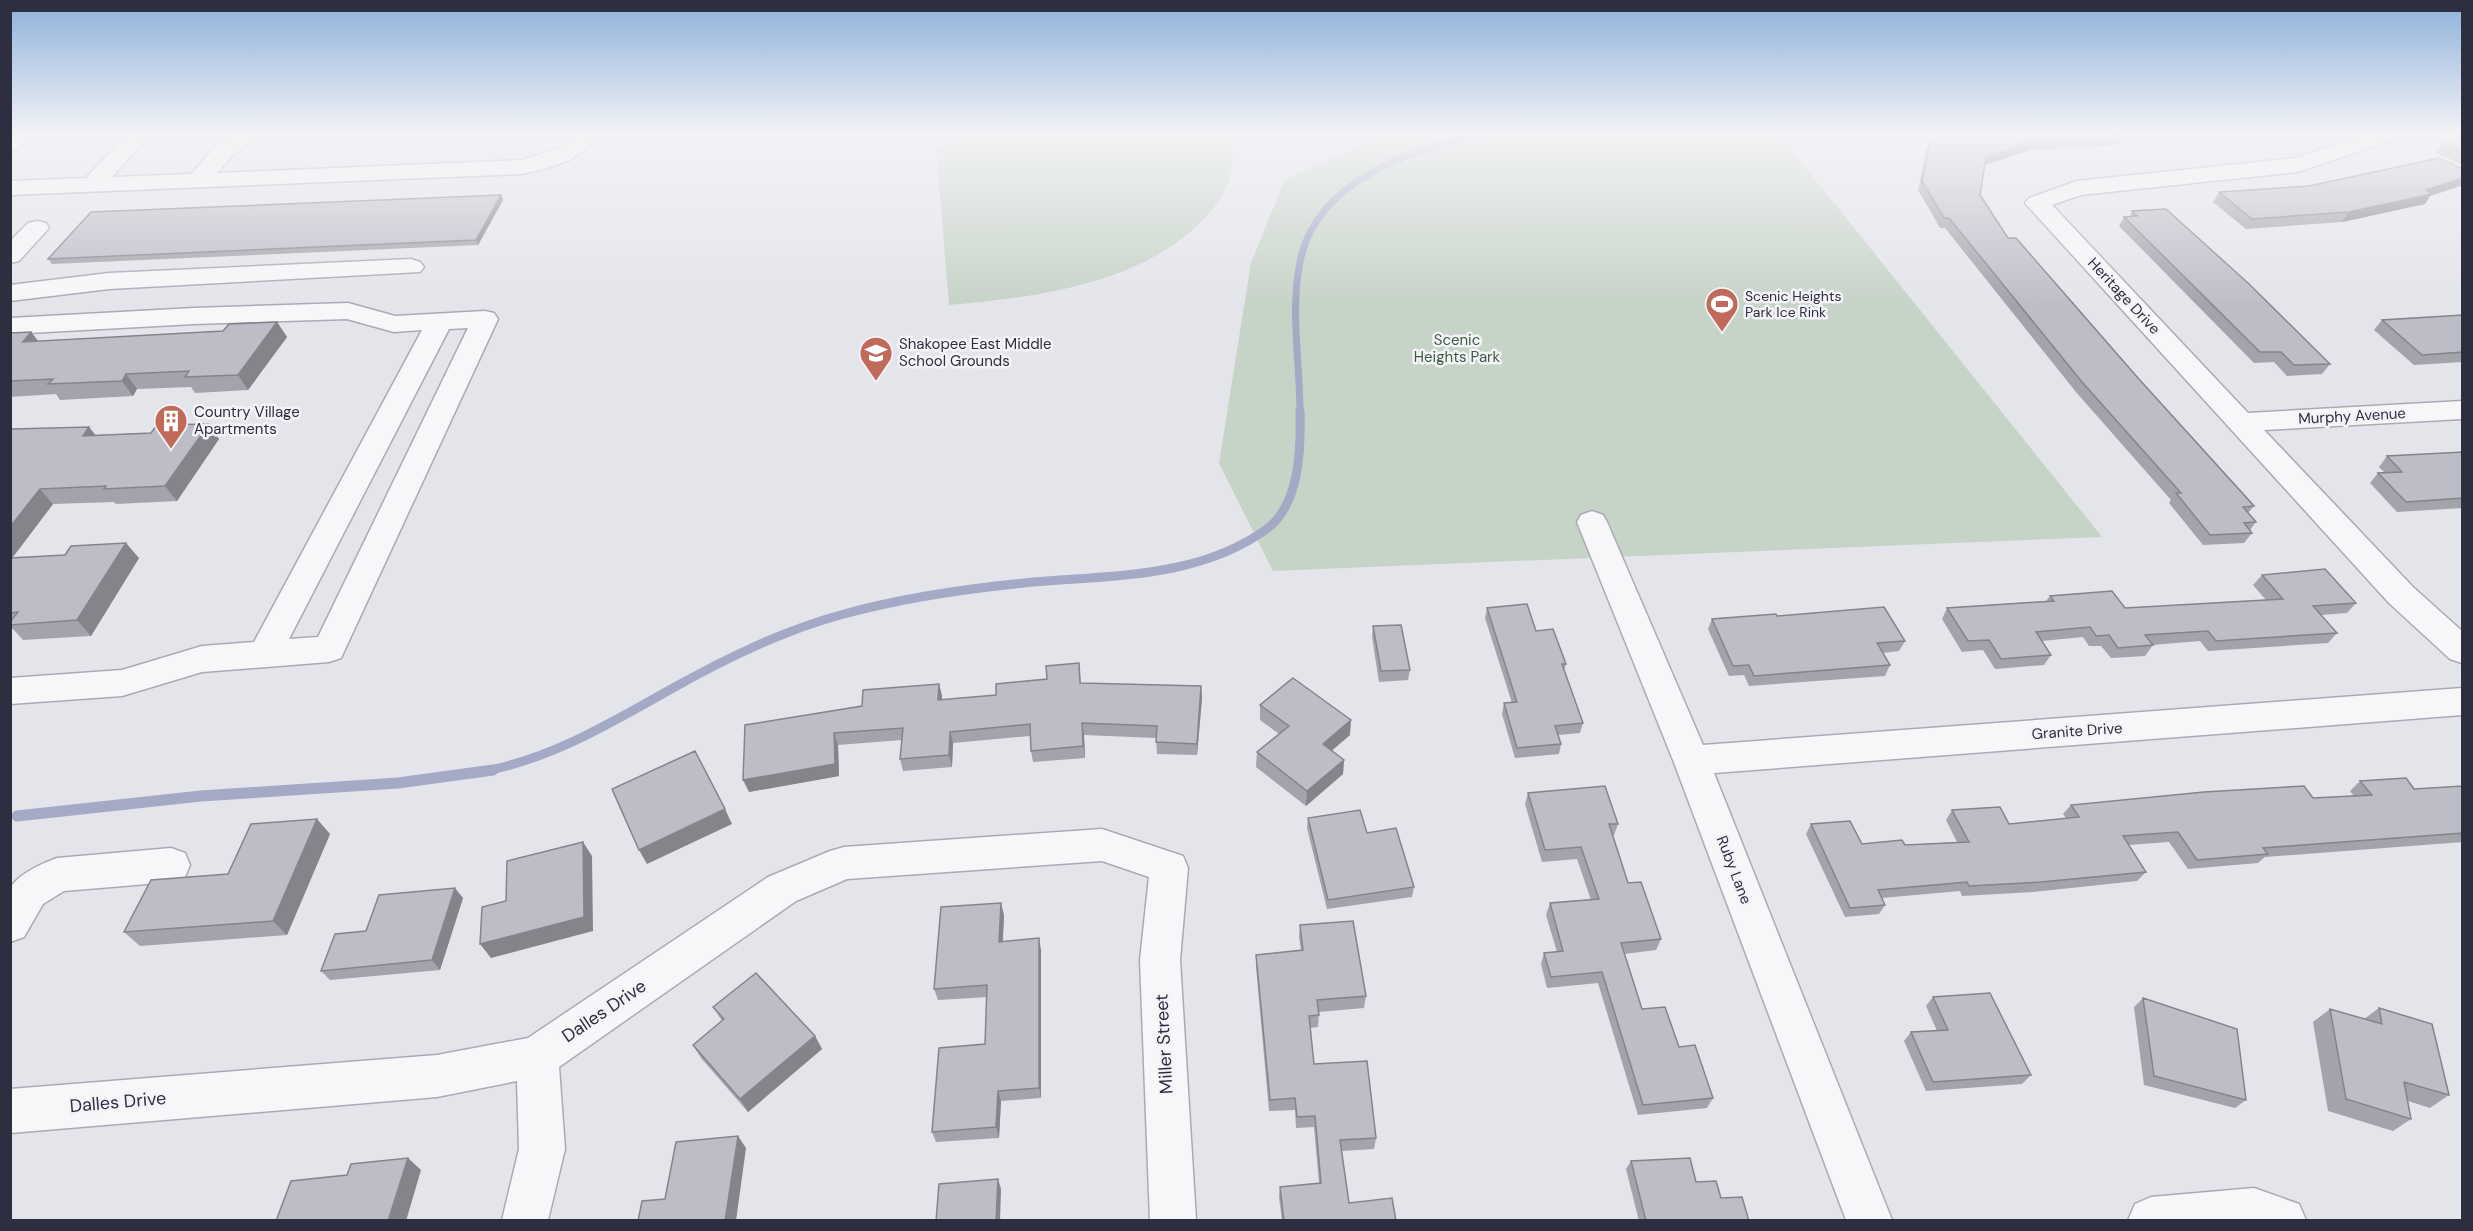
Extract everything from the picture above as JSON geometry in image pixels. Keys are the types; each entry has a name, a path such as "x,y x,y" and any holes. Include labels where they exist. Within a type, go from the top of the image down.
{"street":[{"name":"Heritage Drive","path":"2070,190 2037,203 2402,595 2463,650"},
{"path":"10,256 37,228"},
{"path":"10,293 109,281 411,267"},
{"path":"10,326 194,316 348,311 394,324 485,319 329,649 202,658 122,683 10,691"},
{"path":"265,653 440,321"},
{"name":"Murphy Avenue","path":"2242,422 2463,410"},
{"name":"Ruby Lane","path":"1592,522 1691,760 1869,1221"},
{"name":"Granite Drive","path":"1691,760 2463,702"},
{"name":"Dalles Drive","path":"10,1111 437,1076 537,1057 782,889 844,863 1102,845 1169,868"},
{"path":"10,924 29,892 57,875 171,865"},
{"name":"Miller Street","path":"1169,868 1160,960 1173,1221"},
{"path":"525,1221 542,1149 537,1057"},
{"path":"2151,1221 2254,1211 2283,1221"}],"green space":[{"path":"939,190 1225,190 1203,220 1177,242 1149,260 1085,284 1051,292 949,305"},
{"name":"Scenic Heights Park","path":"1280,190 1824,190 2102,537 1273,571 1219,463 1251,263"}],"building":[{"path":"1928,190 1981,190 1980,195 2008,238 2016,238 2254,506 2243,507 2256,522 2244,523 2252,533 2210,535 2176,493 2181,493 2082,382 1949,218 1944,218"},
{"path":"2427,190 2432,194 2349,212 2252,219 2219,192"},
{"path":"501,195 476,240 48,259 91,212"},
{"path":"2166,209 2248,283 2330,364 2294,365 2281,352 2260,352 2124,217 2137,216 2132,211"},
{"path":"2463,315 2463,352 2422,355 2382,320"},
{"path":"277,322 238,375 185,377 189,371 126,374 122,381 48,384 53,379 10,381 10,333 31,332 23,342 223,331 229,324"},
{"path":"209,424 165,486 40,489 10,527 10,431 12,429 89,427 83,436 151,433 157,425"},
{"path":"2463,452 2463,498 2406,502 2378,473 2402,472 2387,456"},
{"path":"126,543 77,620 10,625 18,612 10,613 10,558 65,555 71,546"},
{"path":"2325,569 2356,603 2313,606 2337,633 2216,641 2208,631 2145,635 2153,645 2118,648 2109,635 2096,636 2090,627 2036,632 2051,655 2001,659 1989,640 1968,641 1947,608 2054,601 2050,596 2112,591 2125,608 2283,599 2262,575"},
{"path":"1527,604 1536,631 1553,629 1566,664 1562,664 1583,723 1555,726 1561,744 1517,748 1504,703 1517,702 1487,608"},
{"path":"1884,607 1905,641 1877,643 1890,665 1754,676 1749,665 1733,666 1712,619 1776,614 1777,616"},
{"path":"1401,625 1410,670 1381,671 1373,626"},
{"path":"1079,663 1080,683 1201,686 1197,744 1156,742 1157,726 1082,723 1083,746 1031,751 1030,724 950,732 949,755 900,759 903,728 834,733 835,764 743,780 745,725 862,706 863,690 939,684 938,700 996,695 996,684 1047,679 1046,666"},
{"path":"1293,678 1351,720 1323,744 1344,760 1307,791 1257,752 1289,726 1260,705"},
{"path":"695,751 725,809 639,850 612,789"},
{"path":"2406,778 2414,789 2463,786 2463,833 2263,848 2268,854 2197,860 2178,832 2123,836 2146,872 2041,882 1969,886 1967,882 1878,890 1885,905 1850,908 1811,824 1850,821 1862,844 1902,840 1905,845 1969,842 1952,810 2000,807 2009,824 2079,817 2071,805 2204,792 2304,786 2313,798 2372,795 2360,781"},
{"path":"1605,786 1618,824 1609,824 1628,883 1641,882 1661,939 1621,943 1642,1009 1665,1007 1679,1047 1695,1045 1713,1098 1643,1105 1602,972 1551,977 1544,953 1563,951 1550,903 1599,899 1581,847 1545,850 1528,793"},
{"path":"1360,810 1367,833 1396,828 1414,887 1328,900 1308,818"},
{"path":"317,819 273,921 124,932 151,880 228,874 251,824"},
{"path":"583,842 584,917 480,944 482,907 506,901 507,861"},
{"path":"455,888 432,960 321,971 335,934 366,931 379,895"},
{"path":"1001,903 999,942 1039,938 1039,1088 998,1091 996,1127 932,1132 939,1048 985,1044 987,985 934,989 941,907"},
{"path":"1353,921 1366,996 1317,1000 1319,1015 1309,1016 1314,1064 1367,1061 1376,1138 1340,1140 1349,1203 1392,1198 1396,1221 1284,1221 1280,1187 1321,1183 1315,1116 1297,1117 1295,1098 1270,1100 1256,955 1303,950 1300,925"},
{"path":"756,973 815,1036 740,1099 693,1045 724,1019 713,1007"},
{"path":"1990,993 2031,1075 1933,1082 1911,1032 1948,1030 1933,997"},
{"path":"2143,998 2237,1029 2246,1100 2154,1076"},
{"path":"2379,1008 2432,1024 2449,1095 2404,1082 2411,1119 2346,1099 2330,1009 2382,1024"},
{"path":"738,1136 725,1221 638,1221 642,1201 665,1199 676,1142"},
{"path":"408,1158 388,1221 276,1221 291,1181 347,1175 351,1164"},
{"path":"1690,1158 1696,1182 1716,1181 1721,1198 1742,1197 1749,1221 1646,1221 1631,1161"},
{"path":"998,1179 996,1221 936,1221 939,1184"}],"waterway":[{"path":"486,771 559,748 605,726 735,656 800,628 844,614 888,603 956,591 1118,576 1181,566 1241,545 1268,528 1287,504 1299,458 1300,394 1296,299 1300,262 1310,233 1326,209 1345,190"},
{"path":"486,771 493,770"},
{"path":"17,816 201,796 398,783 486,771"}],"place":[{"name":"Scenic Heights Park Ice Rink","path":"1722,333"},
{"name":"Shakopee East Middle School Grounds","path":"876,382"},
{"name":"Country Village Apartments","path":"171,450"}]}
